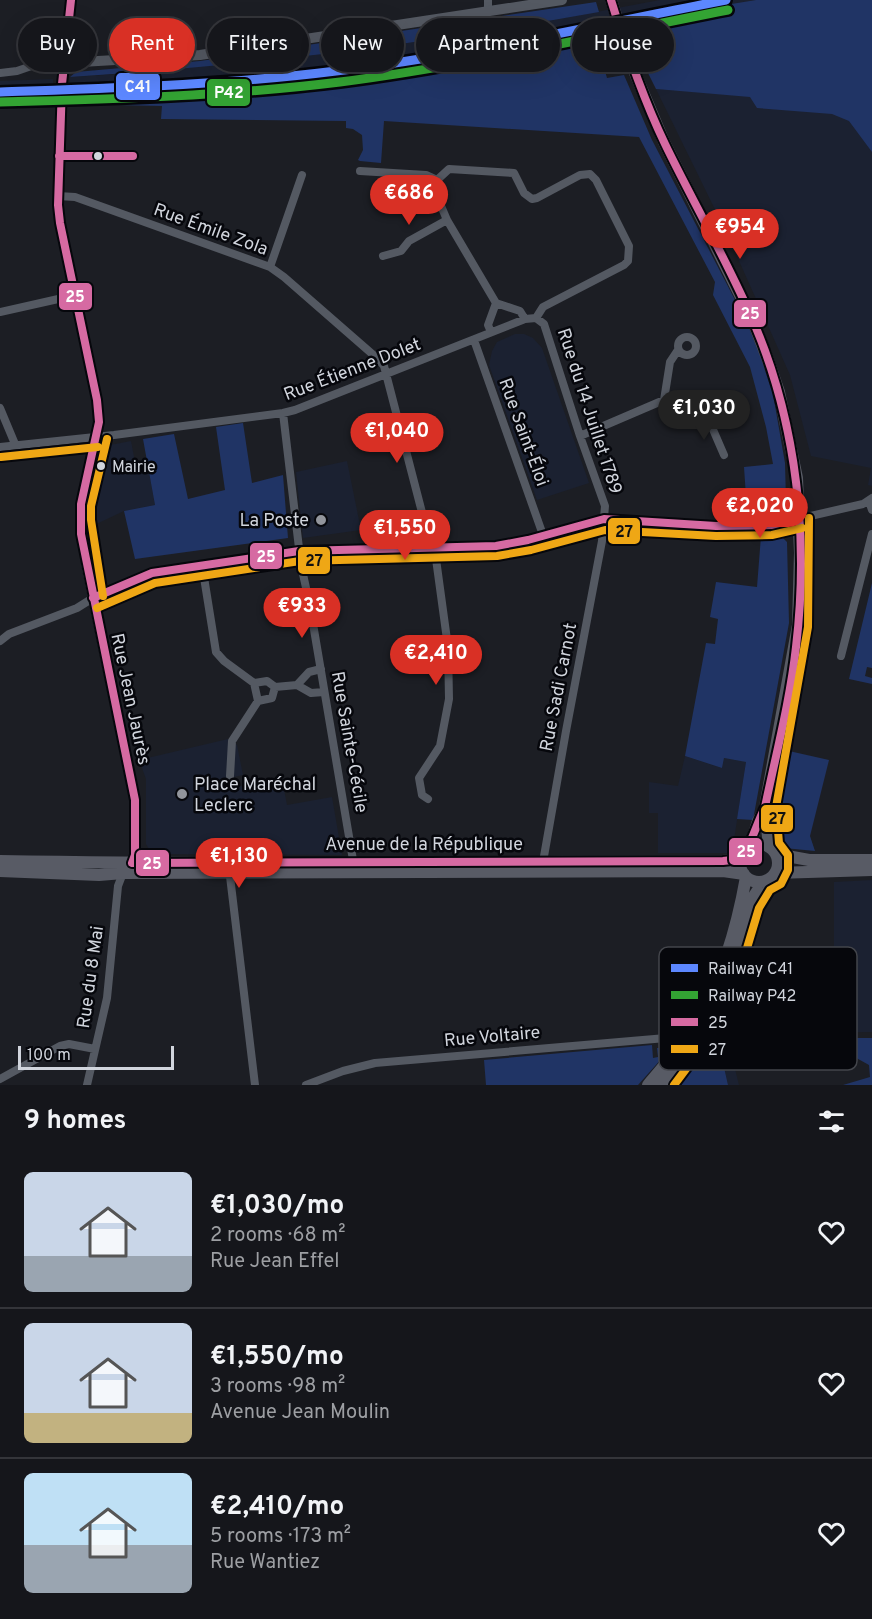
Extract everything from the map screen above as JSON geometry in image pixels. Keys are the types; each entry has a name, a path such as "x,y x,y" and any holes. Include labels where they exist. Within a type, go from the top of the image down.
{"main road":[{"path":"611,0 632,64 664,142 753,321 779,392 797,478 800,564 798,625 765,807 750,846 741,858 740,866 745,875 753,881 764,882 776,873 779,865 773,850 765,807"},
{"path":"750,846 760,844 809,860 872,860"},
{"name":"Avenue de la République","path":"354,868 543,862 723,861 741,858"},
{"name":"Avenue de la République","path":"0,861 132,863 229,868"},
{"name":"Avenue de la République","path":"0,871 99,875 229,868 354,868 723,871 745,875"},
{"path":"776,873 872,870"},
{"path":"727,947 745,875"},
{"path":"736,947 749,904 764,882"},
{"path":"648,1085 662,1070"},
{"path":"661,1085 671,1070"}],"street":[{"path":"488,0 488,12"},
{"path":"97,61 200,55 560,0"},
{"name":"Rue Jean Jaurès","path":"68,18 69,1"},
{"path":"0,73 18,70"},
{"name":"Rue Jean Jaurès","path":"63,72 58,196 60,223 97,400 99,422 81,504 80,521 93,598 135,800 135,855 132,863"},
{"path":"525,319 520,311 496,303 447,220 436,194 437,180 449,169 514,173 525,193 532,199 580,175 590,174 596,180 629,246 628,261 543,307 536,318"},
{"path":"360,171 426,175 437,180"},
{"path":"270,267 302,175"},
{"name":"Rue Émile Zola","path":"58,196 75,197 270,267 378,358 386,374"},
{"path":"383,256 401,251 409,241 447,220"},
{"path":"0,312 76,295"},
{"path":"491,332 488,325 496,303"},
{"name":"Rue Étienne Dolet","path":"0,447 283,413 525,319 536,318"},
{"name":"Rue du 14 Juillet 1789","path":"536,318 544,324 605,506 604,519"},
{"name":"Rue Saint-Éloi","path":"474,340 543,535"},
{"path":"664,400 670,362 678,350"},
{"path":"386,374 430,547 436,558 447,636 449,699 440,746 419,777 422,795 428,799"},
{"path":"580,436 664,400 682,407 695,422 708,418 717,411"},
{"path":"0,408 15,444"},
{"name":"Rue Sainte-Cécile","path":"283,413 299,550 354,868"},
{"path":"708,418 724,455"},
{"path":"0,640 9,634 77,608 93,598 152,573 299,550 496,546 604,519 737,526 771,525 871,500 872,510"},
{"name":"Rue Sadi Carnot","path":"543,862 602,541 604,519"},
{"path":"842,656 872,534"},
{"path":"202,565 216,652 224,661 254,683 258,701"},
{"path":"297,685 309,672 321,669"},
{"path":"254,683 267,681 275,687 297,685 311,693 324,692"},
{"path":"230,777 232,741 258,701 272,698 275,687"},
{"path":"123,873 132,863"},
{"path":"229,868 255,1085"},
{"name":"Rue du 8 Mai","path":"87,1085 107,998 118,886 123,873"},
{"name":"Rue Voltaire","path":"306,1085 343,1071 375,1063 659,1039"},
{"path":"0,1079 60,1046 69,1044 95,1049"}],"shaded area":[{"path":"660,0 756,0 661,18 572,18 572,36 560,38 560,19"},
{"path":"756,0 872,0 872,152 849,121 832,114 757,108 750,97 656,89 648,72 674,72 674,18 663,18"},
{"path":"596,2 599,12 560,19 489,18"},
{"path":"416,29 416,42 404,44 404,31"},
{"path":"572,36 572,72 605,72 607,78 624,75 652,140 747,323 773,394 785,463 786,501 779,509 747,511 744,467 773,464 750,367 713,295 715,282 639,137 384,121 381,163 358,160 363,150 362,135 353,129 346,128 346,121 161,119 162,106 70,104 70,94 225,86 363,72 404,72 404,67 416,65 416,72 560,72 560,39"},
{"path":"416,42 416,64 404,66 404,43"},
{"path":"321,43 321,54 309,55 309,45"},
{"path":"321,53 321,72 365,72 178,89 70,94 70,77 147,72 195,72 195,67 207,65 207,72 309,72 309,54"},
{"path":"207,60 207,67 195,68 195,61"},
{"path":"97,70 137,72 70,77 76,72 97,72"},
{"path":"53,79 53,95 0,96 0,81"},
{"path":"656,89 858,105 872,127 872,486 868,485 871,468 811,456 790,375 727,234"},
{"path":"53,95 53,104 0,106 0,96"},
{"path":"515,334 524,334 533,338 542,348 589,483 537,500 489,365 497,342"},
{"path":"243,423 252,483 283,475 288,538 135,559 124,511 155,505 143,439 174,434 188,499 225,490 216,427"},
{"path":"131,441 135,462 147,460 155,505 124,511 88,528 90,499 104,450 110,445"},
{"path":"347,461 361,530 303,538 296,472"},
{"path":"761,536 782,537 787,542 789,623 753,820 737,819 746,762 724,758 722,768 685,756 706,643 715,644 718,619 710,617 716,582 757,587"},
{"path":"872,583 872,668 867,667 865,676 872,678 872,684 849,679"},
{"path":"228,739 237,745 243,775 234,777 236,787 282,779 287,805 332,797 342,855 156,854 150,851 146,844 146,779 139,760"},
{"path":"789,751 829,760 810,836 815,851 784,848 772,834"},
{"path":"685,756 722,768 724,758 746,762 732,853 658,853 658,813 649,813 649,782 678,786"},
{"path":"872,880 872,1032 857,1032 857,947 834,947 834,882"},
{"path":"857,1038 872,1038 872,1085 843,1085 870,1077 869,1065 857,1058"},
{"path":"652,1045 653,1058 658,1057 657,1048 659,1048 659,1061 638,1085 486,1085 484,1060"},
{"path":"677,1070 725,1070 728,1085 665,1085"},
{"path":"725,1070 735,1070 739,1085 728,1085"}],"rail line":[{"name":"C41","path":"0,92 210,83 336,71 483,48 726,0"},
{"name":"P42","path":"0,102 213,94 340,82 486,58 728,10"}],"transit line":[{"name":"25","path":"71,0 62,84 58,205 97,400 99,422 81,504 81,534 135,800 135,855 132,863 723,861 741,859 765,807 796,647 800,606 800,523 790,441 769,361 754,323 657,127 635,73 611,0"},
{"name":"25","path":"59,156 133,156"},
{"name":"27","path":"103,596 91,520 91,506 107,439"},
{"name":"27","path":"1,457 98,447"},
{"name":"25","path":"93,598 152,573 299,551 496,546 528,540 604,519 716,526 771,525 799,518"},
{"name":"27","path":"747,947 759,908 770,890 781,884 788,870 788,855 779,843 776,807 808,627 809,518"},
{"name":"27","path":"97,608 155,583 300,561 497,556 531,550 605,530 716,536 772,535 802,528"},
{"name":"27","path":"674,1085 685,1070"}],"place":[{"name":"Mairie","path":"101,466"},
{"name":"La Poste","path":"321,520"},
{"name":"Place Maréchal Leclerc","path":"182,794"}]}
